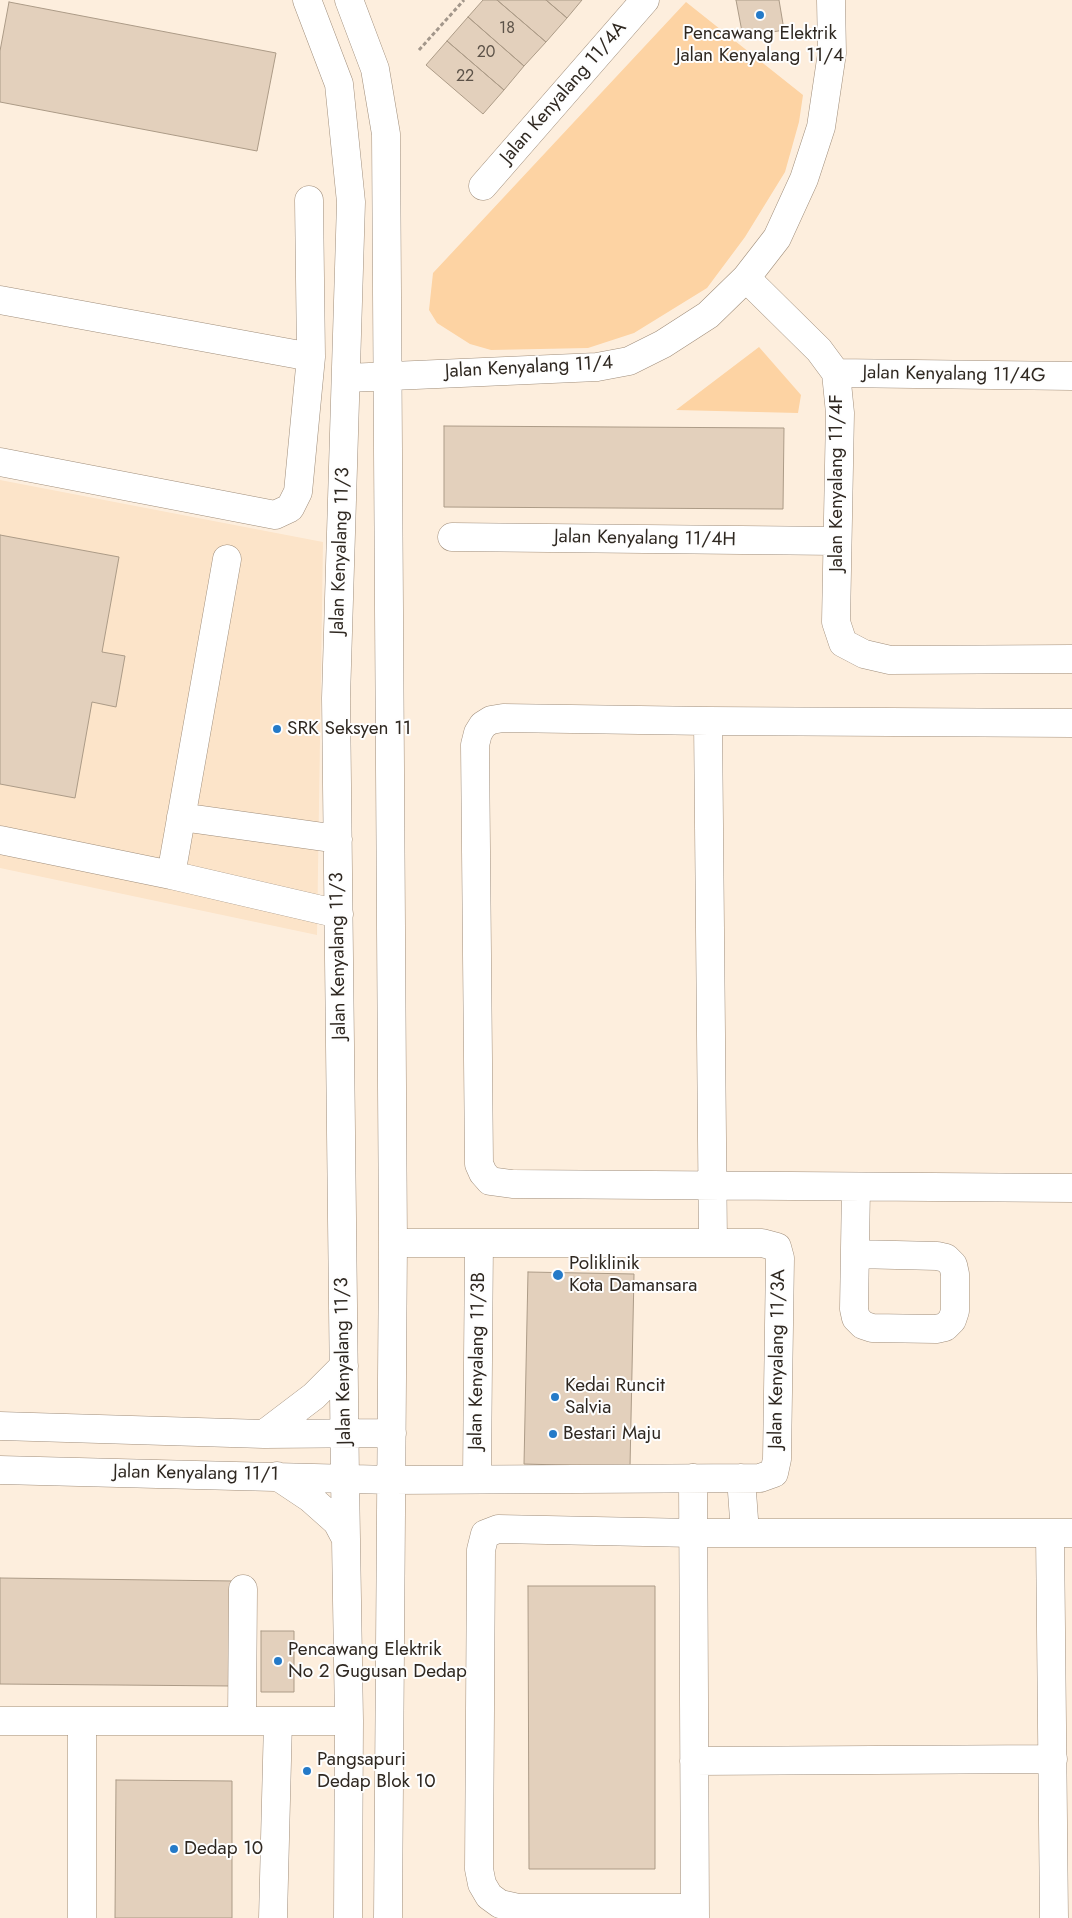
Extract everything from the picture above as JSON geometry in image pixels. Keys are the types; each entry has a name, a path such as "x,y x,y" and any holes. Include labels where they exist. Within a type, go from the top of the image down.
{"street":[{"name":"Jalan Kenyalang 11/3","path":"307,0 339,84 351,202 336,698 349,1721 348,1918"},
{"path":"349,0 375,69 386,134 393,1243 388,1918"},
{"name":"Jalan Kenyalang 11/4A","path":"483,186 645,0"},
{"name":"Jalan Kenyalang 11/4","path":"347,378 597,367 629,361 663,344 708,315 746,278 777,238 804,179 821,127 832,53 831,0"},
{"path":"0,462 274,515 290,508 298,492 311,357 309,200"},
{"name":"Jalan Kenyalang 11/4F","path":"746,278 819,350 836,373 840,413 836,622 843,643 864,654 890,660 1072,659"},
{"path":"0,300 311,357"},
{"name":"Jalan Kenyalang 11/4G","path":"836,373 1072,376"},
{"name":"Jalan Kenyalang 11/4H","path":"452,537 837,541"},
{"path":"171,875 227,560"},
{"path":"1072,723 708,722 503,718 491,720 483,725 478,733 475,745 479,1164 483,1173 490,1181 501,1184 712,1187 1072,1188"},
{"path":"708,722 713,1243"},
{"path":"181,817 338,839"},
{"path":"0,840 171,875 339,914"},
{"path":"855,1254 856,1188"},
{"name":"Jalan Kenyalang 11/3A","path":"392,1480 477,1478 760,1478 774,1473 777,1459 780,1258 777,1247 762,1243 393,1243"},
{"name":"Jalan Kenyalang 11/3B","path":"477,1478 479,1243"},
{"path":"264,1434 314,1396 344,1366"},
{"path":"0,1426 264,1434 392,1433"},
{"name":"Jalan Kenyalang 11/1","path":"0,1470 392,1480"},
{"path":"277,1476 310,1498 337,1522 346,1539"},
{"path":"693,1478 693,1533 694,1761 695,1913 518,1908 500,1904 490,1896 482,1884 479,1869 480,1550 485,1534 498,1529 693,1533 1061,1533 1052,1759 1054,1918"},
{"path":"741,1478 745,1533"},
{"path":"242,1720 243,1589"},
{"path":"0,1721 349,1721"},
{"path":"82,1721 82,1918"},
{"path":"274,1918 278,1721"},
{"path":"694,1761 1052,1759"},
{"path":"349,1795 389,1793"}],"path":[{"path":"419,50 464,0"}],"shaded area":[{"path":"686,2 803,95 799,122 785,172 745,237 707,288 634,333 588,348 491,350 470,344 437,323 429,310 433,273"},
{"path":"759,347 801,395 798,413 676,410"},
{"path":"0,480 323,542 317,935 0,868"}],"building":[{"path":"483,0 497,0 546,42 524,66 468,17"},
{"path":"497,0 546,0 567,18 546,42"},
{"path":"546,0 582,0 567,18"},
{"name":"Pencawang Elektrik Jalan Kenyalang 11/4","path":"736,0 779,0 784,30 743,37"},
{"path":"9,2 276,53 257,151 0,102 0,51"},
{"path":"468,17 524,66 504,90 447,41"},
{"path":"447,41 504,90 483,114 426,65"},
{"path":"444,426 784,428 783,509 444,507"},
{"path":"0,535 119,557 102,652 125,656 116,707 92,702 75,798 0,784"},
{"path":"528,1272 634,1274 630,1467 524,1464"},
{"path":"0,1578 234,1581 232,1686 0,1684"},
{"path":"528,1586 655,1586 655,1869 529,1869"},
{"name":"Pencawang Elektrik No 2 Gugusan Dedap","path":"261,1631 294,1631 294,1692 261,1692"},
{"name":"Dedap 10","path":"116,1780 232,1781 232,1918 115,1918"}],"place":[{"name":"Pencawang Elektrik Jalan Kenyalang 11/4","path":"760,15"},
{"name":"SRK Seksyen 11","path":"277,729"},
{"name":"Poliklinik Kota Damansara","path":"558,1275"},
{"name":"Kedai Runcit Salvia","path":"555,1397"},
{"name":"Bestari Maju","path":"553,1434"},
{"name":"Pencawang Elektrik No 2 Gugusan Dedap","path":"278,1661"},
{"name":"Pangsapuri Dedap Blok 10","path":"307,1771"},
{"name":"Dedap 10","path":"174,1849"}]}
